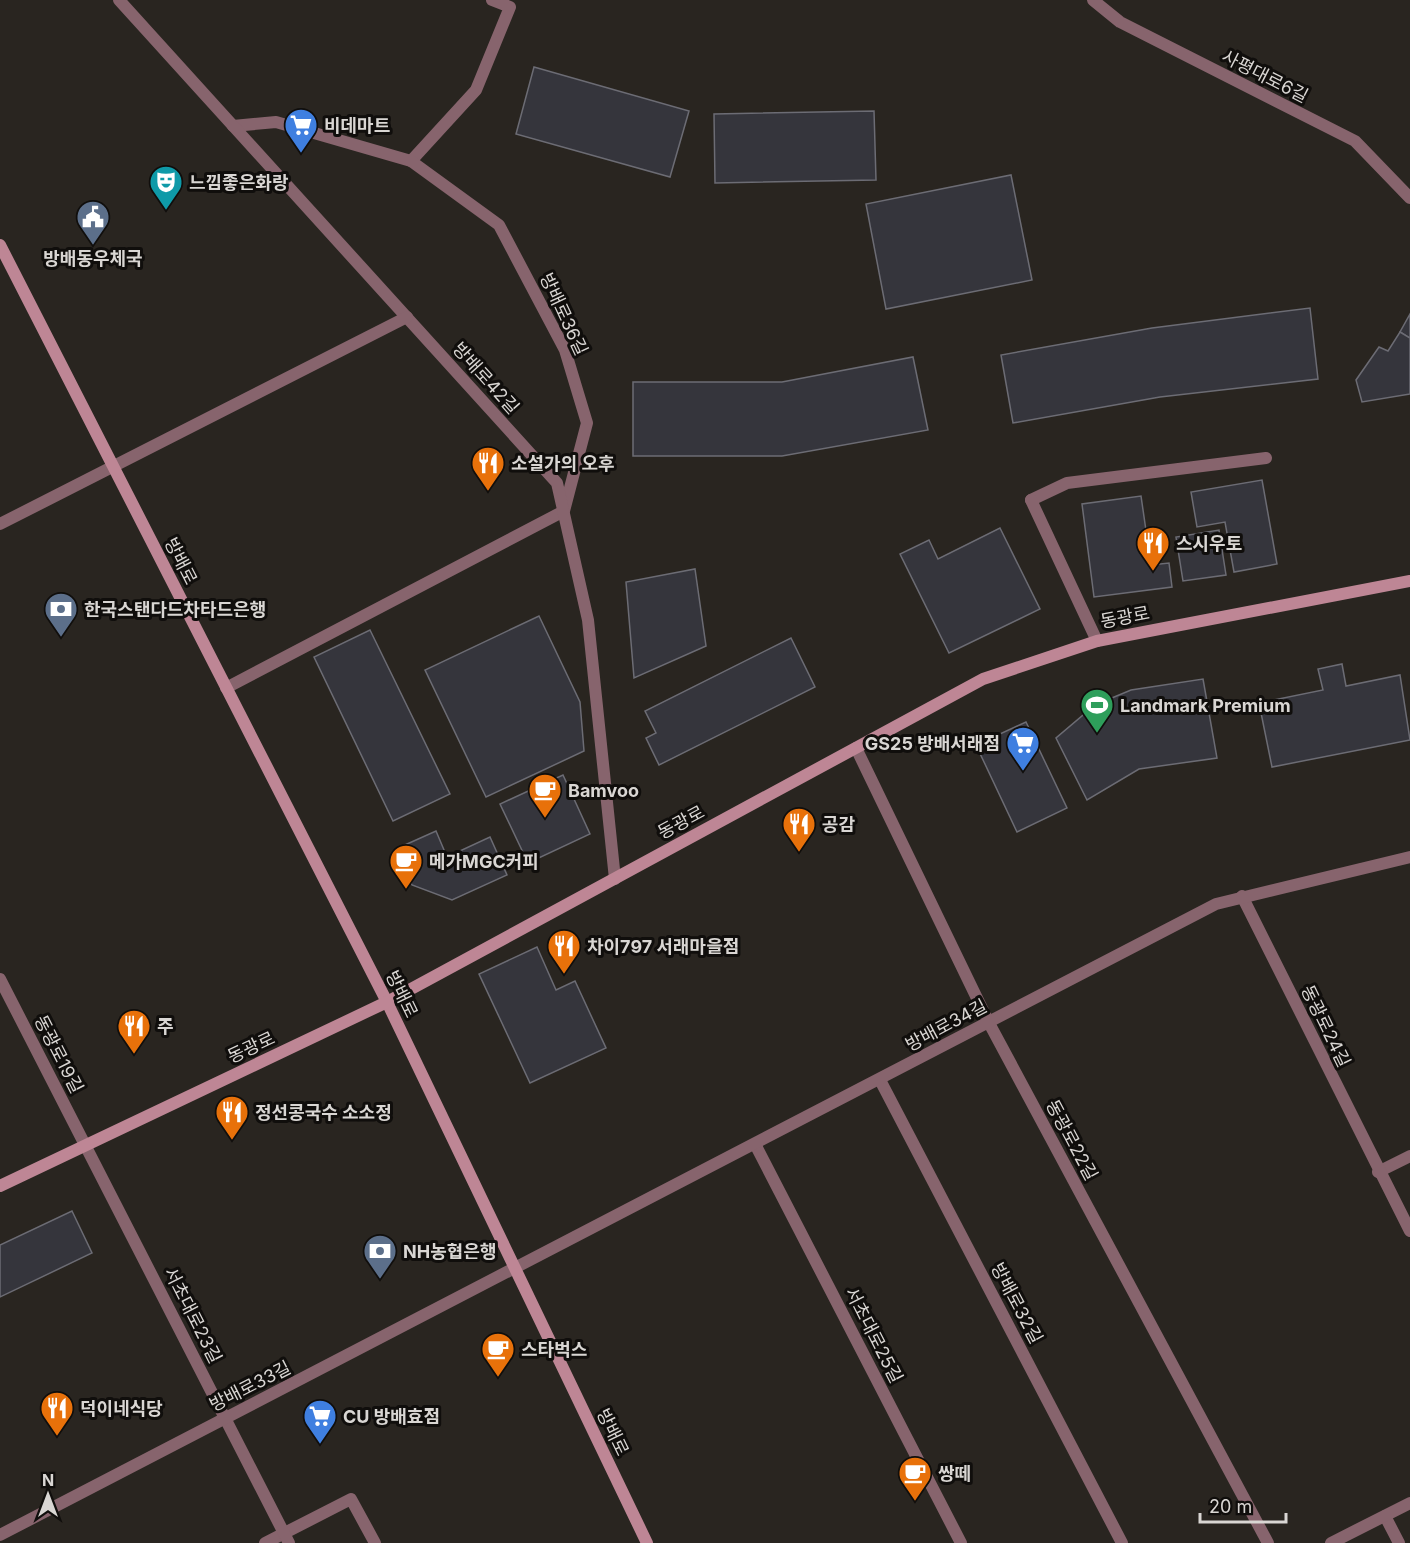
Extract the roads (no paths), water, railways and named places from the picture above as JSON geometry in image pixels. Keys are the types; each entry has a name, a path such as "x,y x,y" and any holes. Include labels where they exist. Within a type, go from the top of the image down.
{"street":[{"path":"411,161 476,90 510,7 492,0"},
{"name":"사평대로6길","path":"1093,0 1120,22 1355,141 1410,198"},
{"name":"방배로42길","path":"121,1 558,483 588,620 615,879"},
{"name":"방배로36길","path":"233,126 276,122 411,161 499,225 565,350 586,423 564,511"},
{"name":"방배로","path":"0,245 387,1002 647,1543"},
{"path":"0,524 407,317"},
{"path":"1096,641 1031,500 1067,483 1266,458"},
{"path":"226,688 564,511"},
{"name":"동광로","path":"0,1186 387,1002 983,680 1096,641 1410,581"},
{"name":"동광로22길","path":"856,748 989,1023 1268,1543"},
{"name":"방배로34길","path":"515,1269 1216,904 1410,857"},
{"name":"동광로24길","path":"1242,896 1378,1172 1410,1231"},
{"name":"동광로19길","path":"0,979 85,1146"},
{"name":"방배로32길","path":"880,1080 1122,1543"},
{"name":"서초대로25길","path":"755,1144 961,1543"},
{"name":"서초대로23길","path":"85,1146 287,1538"},
{"path":"1378,1172 1410,1156"},
{"name":"방배로33길","path":"0,1535 515,1269"},
{"path":"265,1543 287,1538 351,1500 375,1543"},
{"path":"1331,1543 1410,1503"},
{"path":"1385,1516 1399,1543"}],"place":[{"name":"비데마트","path":"301,154"},
{"name":"느낌좋은화랑","path":"166,211"},
{"name":"방배동우체국","path":"93,246"},
{"name":"소설가의 오후","path":"488,492"},
{"name":"스시우토","path":"1153,572"},
{"name":"한국스탠다드차타드은행","path":"61,638"},
{"name":"Landmark Premium","path":"1097,734"},
{"name":"GS25 방배서래점","path":"1023,772"},
{"name":"Bamvoo","path":"545,819"},
{"name":"공감","path":"799,853"},
{"name":"메가MGC커피","path":"406,890"},
{"name":"차이797 서래마을점","path":"564,975"},
{"name":"주","path":"134,1055"},
{"name":"정선콩국수 소소정","path":"232,1141"},
{"name":"NH농협은행","path":"380,1280"},
{"name":"스타벅스","path":"498,1378"},
{"name":"덕이네식당","path":"57,1437"},
{"name":"CU 방배효점","path":"320,1445"},
{"name":"쌍떼","path":"915,1502"}]}
